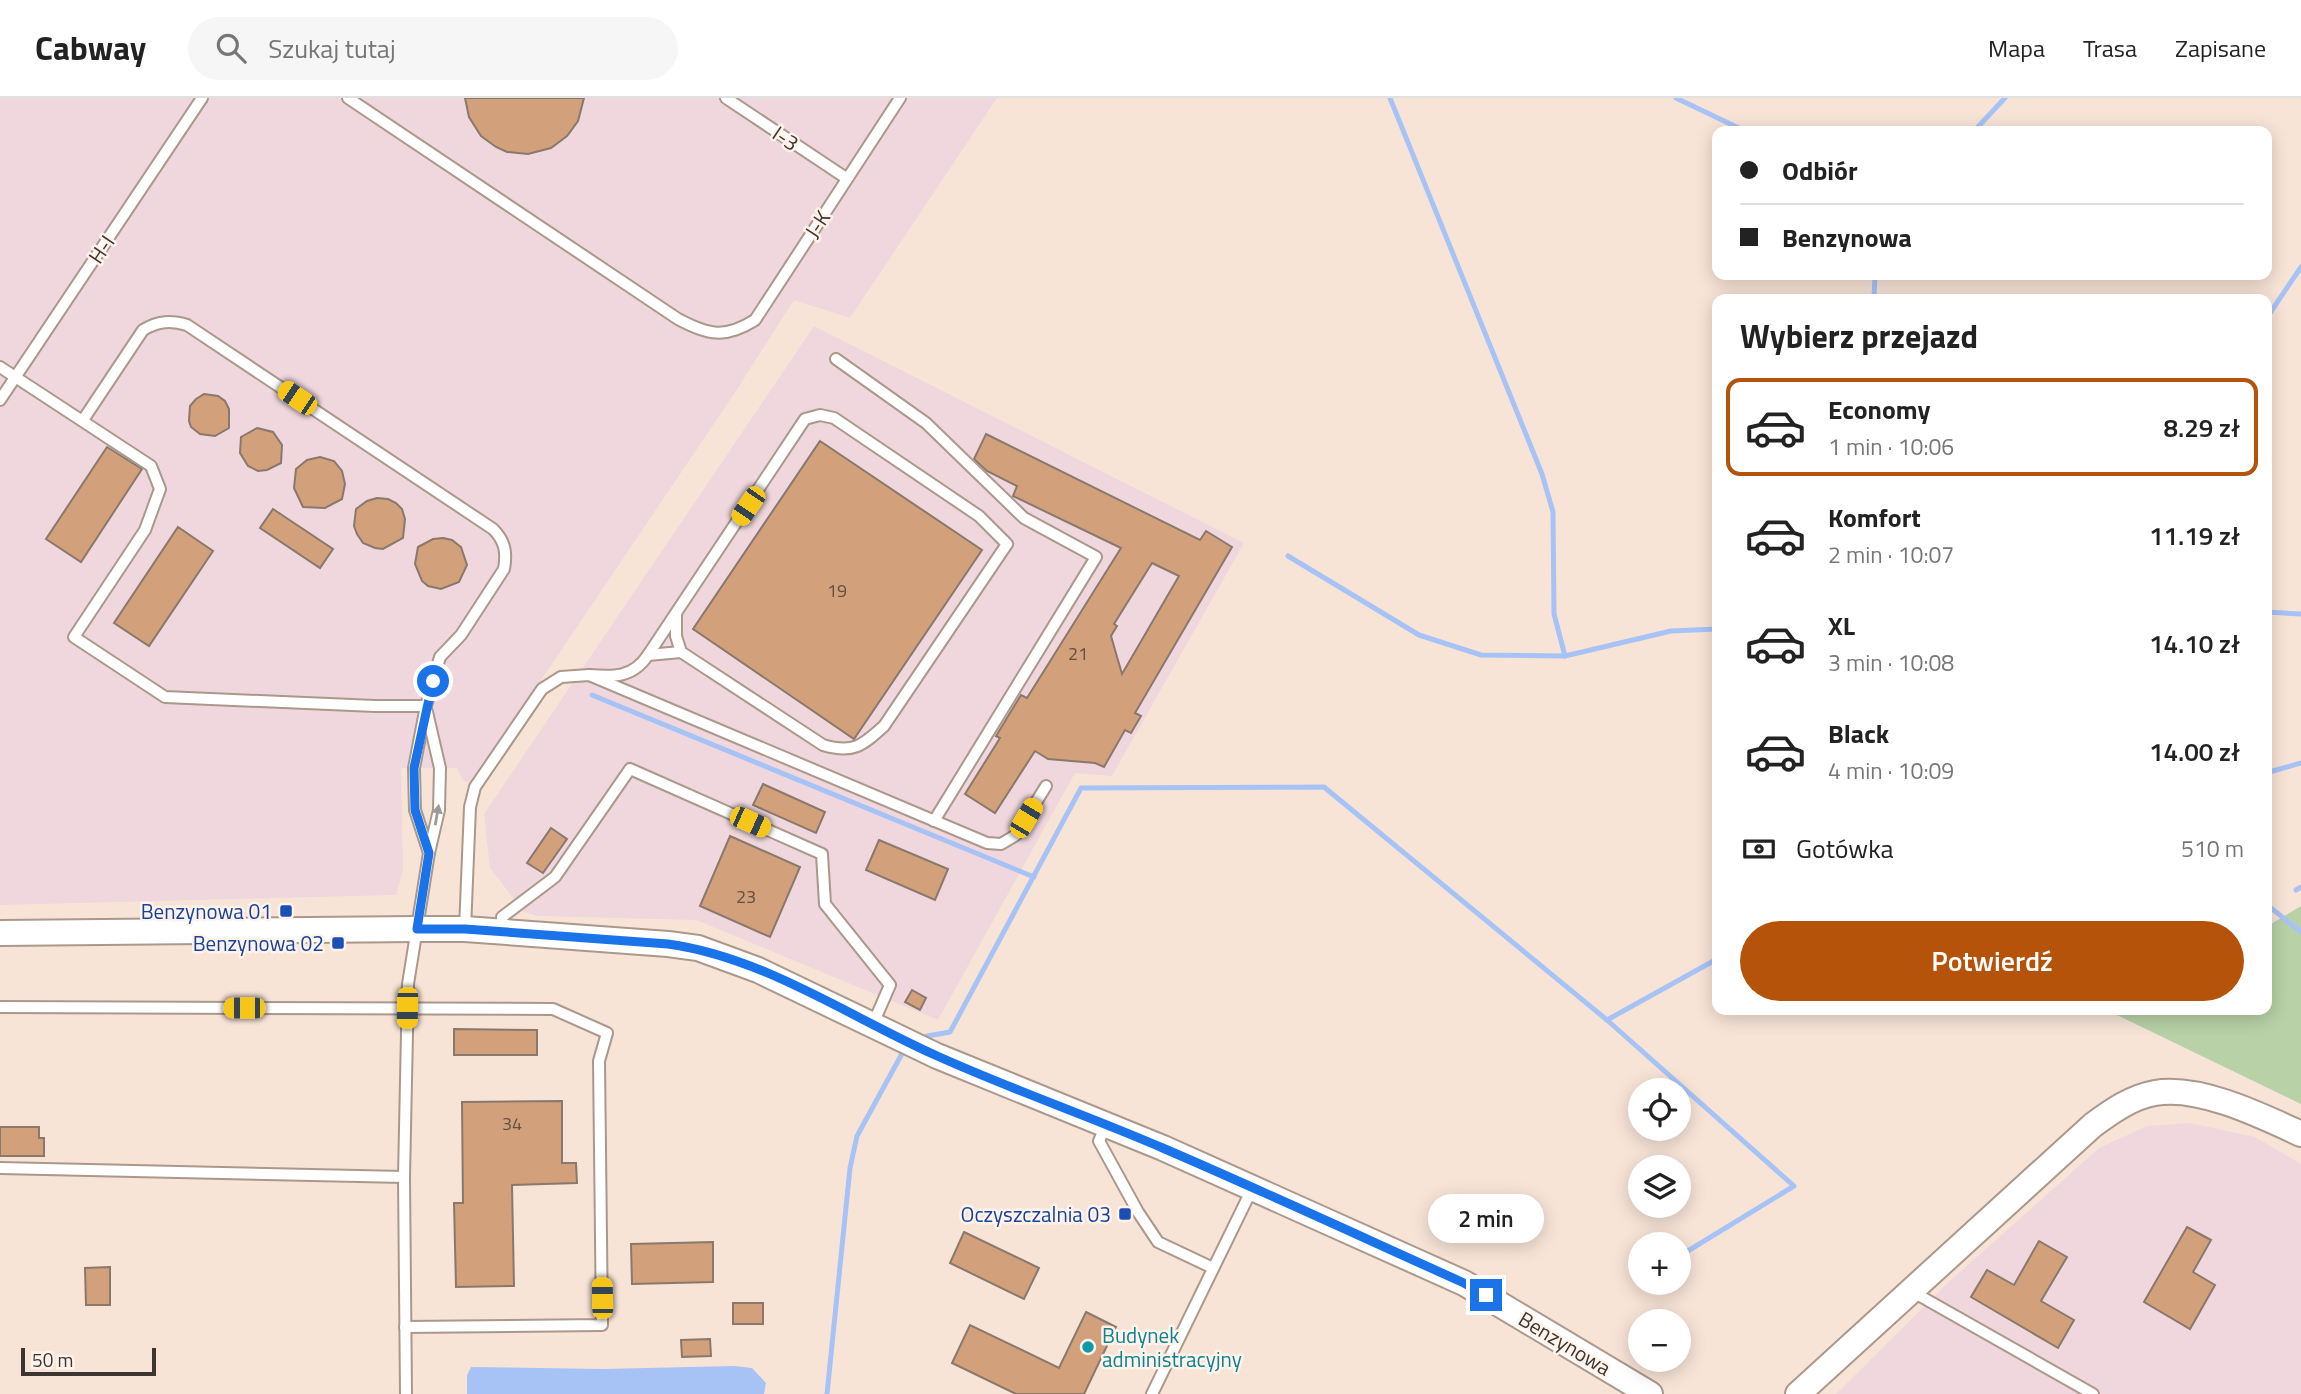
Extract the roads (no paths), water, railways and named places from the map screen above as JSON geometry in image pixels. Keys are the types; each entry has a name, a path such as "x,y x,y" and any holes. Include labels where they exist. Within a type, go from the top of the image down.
{"street":[{"name":"Benzynowa","path":"0,933 465,929 698,948 758,970 937,1056 1253,1187 1464,1283 1650,1394"},
{"path":"1798,1394 2093,1125 2129,1101 2155,1093 2176,1091 2222,1101 2301,1134"}],"lane":[{"name":"H-I","path":"0,400 202,98"},
{"name":"J-K","path":"348,98 678,319 696,329 722,334 741,329 755,320 900,98"},
{"name":"I-3","path":"726,98 846,178"},
{"path":"83,420 142,330 152,325 174,321 187,325 493,529 502,538 505,547 504,569 460,635 440,657 426,706 414,768 415,810 429,853"},
{"path":"836,359 926,422 1024,518 1096,558 934,821"},
{"path":"0,367 150,466 160,489 145,530 74,637 165,697 426,706"},
{"path":"465,929 470,807 475,787 542,689 561,677 628,675 643,663 648,655 805,419 820,415 834,418 979,516 1007,544 884,726 856,747 842,751 823,745 681,652 648,655"},
{"path":"676,613 676,636 681,652"},
{"path":"589,675 987,843 1000,844 1016,835 1046,786"},
{"path":"406,1394 404,1177 408,984 429,853 439,810 440,768 426,706"},
{"path":"503,933 502,917 555,877 630,769 822,854 825,904 890,985 872,1026"},
{"path":"0,1007 553,1009 607,1033 599,1061 602,1325 405,1327"},
{"path":"1106,1125 1099,1141 1138,1212 1158,1242 1213,1268"},
{"path":"0,1168 404,1177"},
{"path":"1152,1394 1253,1187"},
{"path":"1910,1290 2093,1394"}],"water":[{"path":"734,1366 752,1368 766,1383 764,1394 467,1394 467,1375 471,1367 602,1369"}],"waterway":[{"path":"1390,98 1542,474 1553,512 1554,614 1565,656"},
{"path":"1676,98 1735,126"},
{"path":"1979,126 2005,98"},
{"path":"2272,310 2301,267"},
{"path":"1874,294 1875,280"},
{"path":"1288,556 1419,635 1481,655 1565,656 1671,631 1712,629"},
{"path":"2272,612 2301,614"},
{"path":"592,695 1034,877"},
{"path":"2272,771 2301,763"},
{"path":"927,1036 950,1032 1081,788 1324,787 1607,1020 1712,962"},
{"path":"2296,890 2301,887"},
{"path":"2272,909 2301,932"},
{"path":"1607,1020 1794,1186 1691,1249"},
{"path":"827,1394 850,1168 857,1136 904,1050"}],"place":[{"name":"Benzynowa 01","path":"286,911"},
{"name":"Benzynowa 02","path":"338,943"},
{"name":"Oczyszczalnia 03","path":"1125,1214"},
{"name":"Budynek administracyjny","path":"1088,1347"}]}
